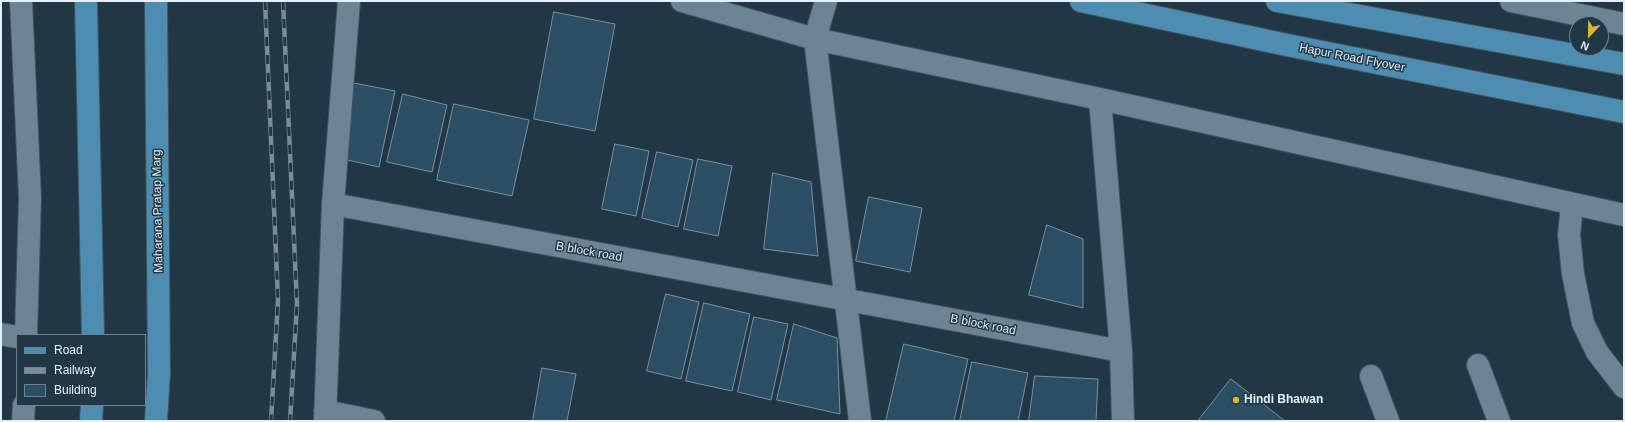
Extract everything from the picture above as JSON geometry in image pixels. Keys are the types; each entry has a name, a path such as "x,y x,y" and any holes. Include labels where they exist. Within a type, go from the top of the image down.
{"main road":[{"path":"86,1 94,334"},
{"name":"Maharana Pratap Marg","path":"156,1 159,373 156,421"},
{"name":"Hapur Road Flyover","path":"1081,1 1287,45 1624,112"},
{"path":"1277,1 1624,64"},
{"path":"91,421 92,406"}],"street":[{"path":"21,1 30,198 26,334"},
{"path":"349,1 333,204 325,416 374,421"},
{"path":"682,1 815,39 1100,100 1572,205 1624,215"},
{"path":"826,1 815,39 860,421"},
{"path":"1511,1 1624,24"},
{"path":"1100,100 1121,351 1123,421"},
{"name":"B block road","path":"333,204 1121,351"},
{"path":"1572,205 1569,235 1573,274 1583,323 1596,352 1624,387"},
{"path":"1,334 16,337"},
{"path":"1478,365 1499,421"},
{"path":"1371,376 1388,421"},
{"path":"23,421 24,406"}],"building":[{"path":"554,12 615,24 595,131 534,119"},
{"path":"354,83 395,91 379,167 338,158"},
{"path":"403,94 447,105 432,172 387,162"},
{"path":"454,104 529,120 512,196 437,180"},
{"path":"615,144 649,151 636,216 602,209"},
{"path":"657,152 693,160 678,227 642,218"},
{"path":"698,159 732,166 718,236 684,229"},
{"path":"773,173 811,182 818,256 764,249"},
{"path":"869,197 922,208 910,272 856,261"},
{"path":"1047,225 1083,239 1083,308 1029,295"},
{"path":"666,294 699,302 681,379 647,371"},
{"path":"704,303 750,314 732,391 686,381"},
{"path":"754,317 788,324 771,400 738,392"},
{"path":"794,324 837,338 840,414 777,400"},
{"path":"904,344 968,359 954,421 886,421"},
{"path":"972,362 1028,373 1018,421 960,421"},
{"path":"542,368 576,374 567,421 533,421"},
{"path":"1035,376 1098,379 1096,421 1029,421"},
{"name":"Hindi Bhawan","path":"1231,379 1285,421 1198,421"}],"railway":[{"path":"265,1 278,300 271,421"},
{"path":"283,1 297,304 290,421"}],"place":[{"name":"Hindi Bhawan","path":"1236,400"}]}
